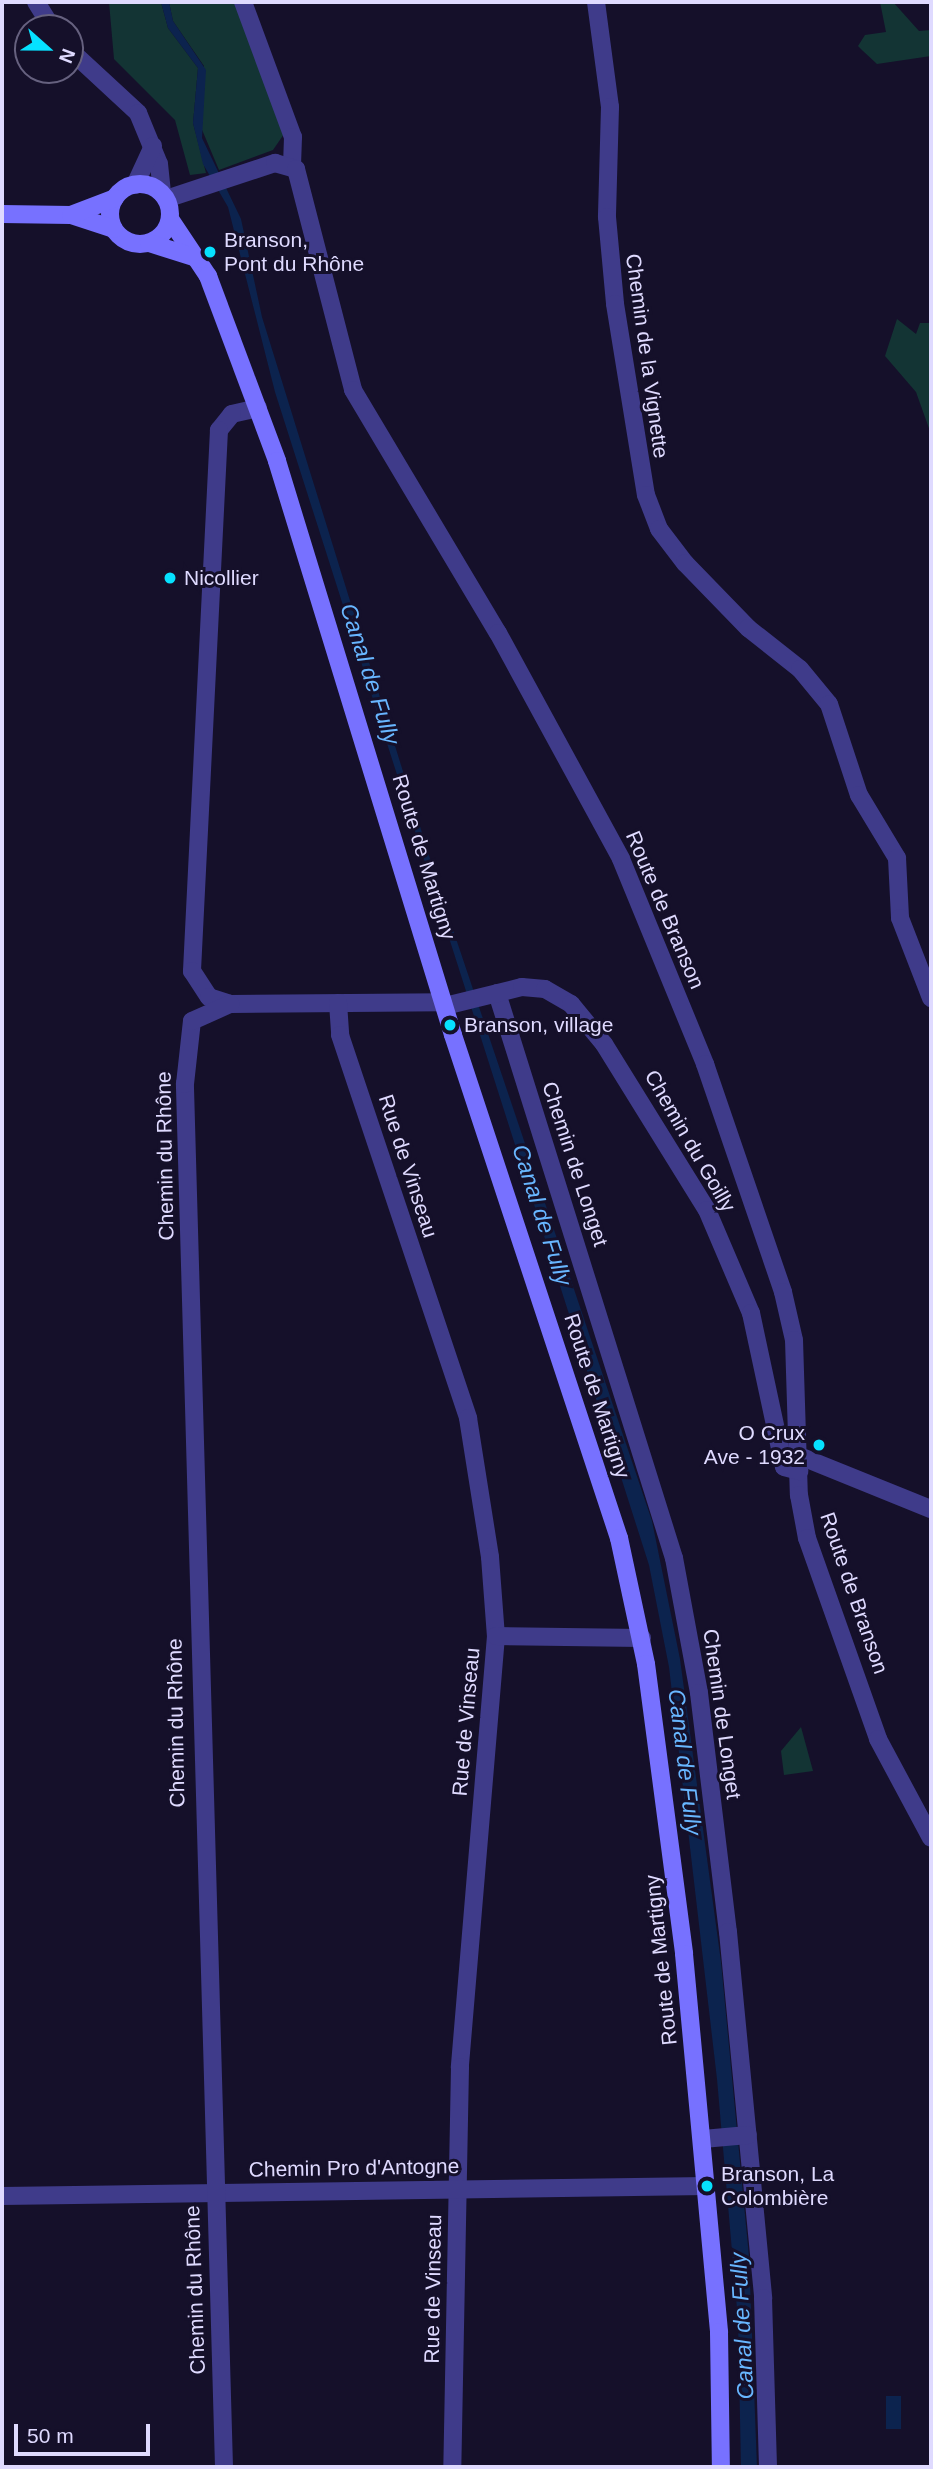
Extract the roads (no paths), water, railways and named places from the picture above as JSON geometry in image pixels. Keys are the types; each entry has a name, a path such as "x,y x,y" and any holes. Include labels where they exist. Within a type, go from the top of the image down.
{"main road":[{"path":"71,215 115,198 135,185 164,196 170,219 149,243"},
{"path":"114,229 115,198"},
{"path":"2,214 71,215 114,229 129,243 149,243 200,259"},
{"name":"Route de Martigny","path":"170,219 200,259 258,408 608,1501 642,1638 703,2139 721,2467"}],"street":[{"path":"84,62 128,100 153,146 164,196 189,191 246,172 292,165 293,137 243,2"},
{"name":"Chemin de la Vignette","path":"596,2 610,107 607,217 614,290 646,495 659,529 685,563 830,704 859,795 897,858 900,918 931,999"},
{"path":"135,185 153,146"},
{"name":"Route de Branson","path":"292,165 307,193 353,390 498,633 621,859 700,1051 786,1303 807,1538 878,1740 931,1838"},
{"path":"230,1004 203,992 191,960 219,430 232,414 258,408"},
{"name":"Chemin du Goilly","path":"230,1004 449,1004 522,987 559,993 604,1044 663,1133 741,1286 784,1467 800,1464"},
{"name":"Chemin de Longet","path":"492,994 674,1558 700,1703 748,2136 767,2360 768,2467"},
{"name":"Rue de Vinseau","path":"338,1003 340,1035 468,1418 482,1475 496,1636 464,1980 452,2467"},
{"name":"Chemin du Rhône","path":"224,2467 185,1084 192,1021 230,1004"},
{"path":"800,1464 931,1509"},
{"path":"496,1636 642,1638"},
{"path":"703,2139 748,2136"},
{"name":"Chemin Pro d'Antogne","path":"2,2196 707,2186"}],"water":[{"name":"Canal de Fully","path":"161,2 169,2 173,21 206,70 202,138 241,219 262,317 441,894 652,1521 680,1659 721,1962 749,2257 757,2467 741,2467 738,2320 717,2079 669,1667 649,1565 275,392 228,207 203,164 193,123 198,68 168,28"},
{"path":"886,2396 901,2396 901,2429 886,2429"}],"place":[{"name":"Branson, Pont du Rhône","path":"210,252"},
{"name":"Nicollier","path":"170,578"},
{"name":"Branson, village","path":"450,1025"},
{"name":"O Crux Ave - 1932","path":"819,1445"},
{"name":"Branson, La Colombière","path":"707,2186"}]}
